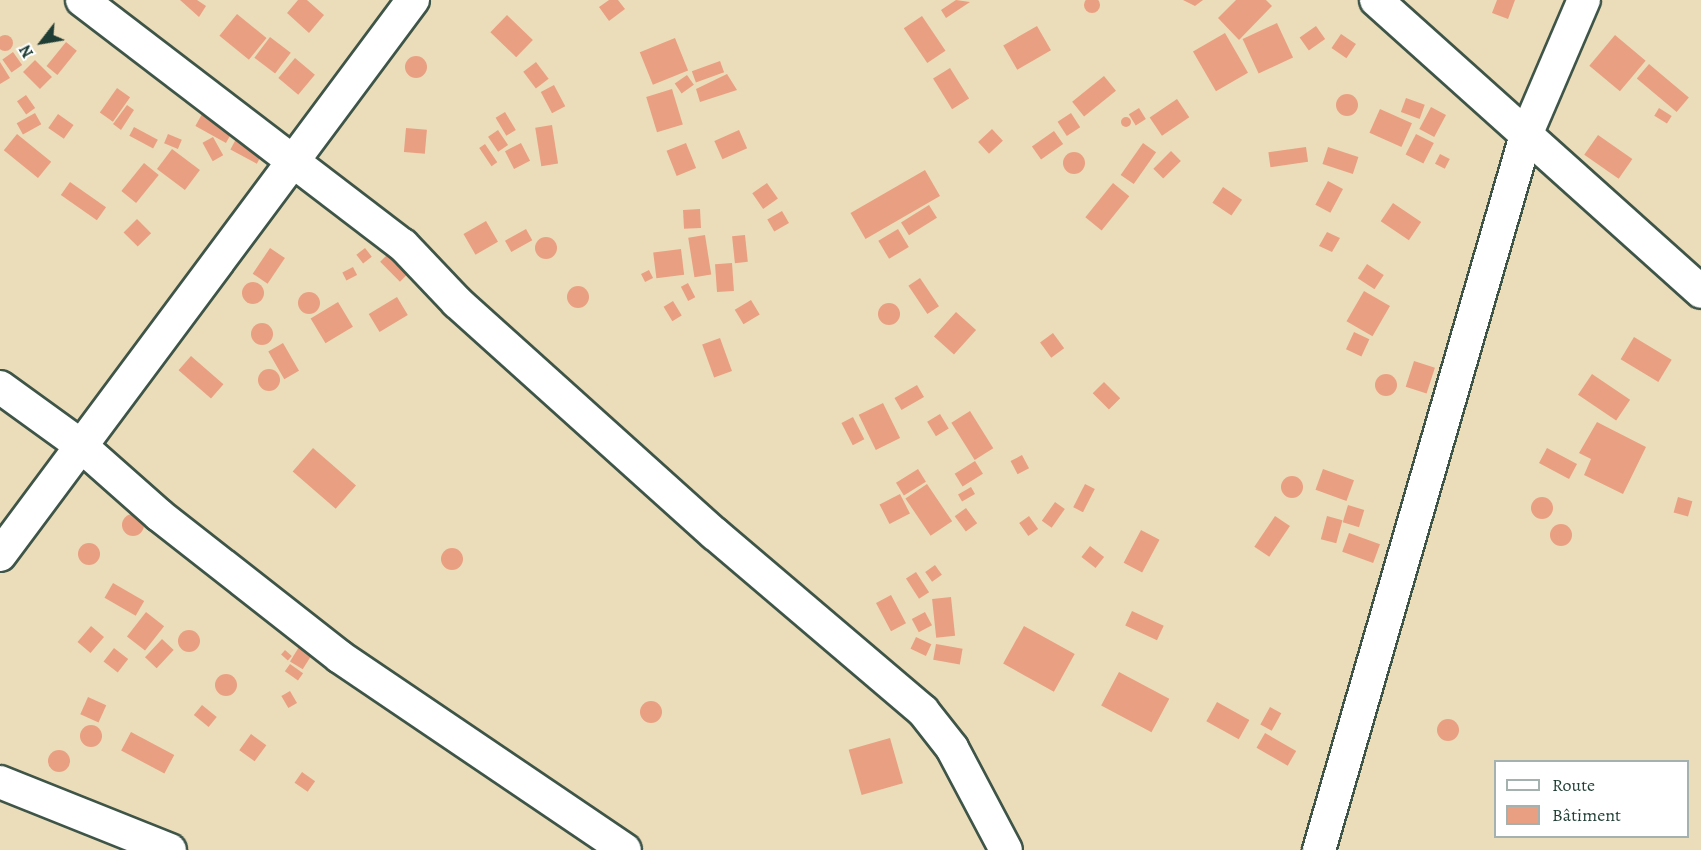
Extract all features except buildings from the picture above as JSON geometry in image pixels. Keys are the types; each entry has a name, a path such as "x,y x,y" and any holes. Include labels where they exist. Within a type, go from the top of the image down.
{"street":[{"path":"82,0 296,160 403,245 457,302 715,534 923,711 952,748 1006,850"},
{"path":"0,555 413,0"},
{"path":"1376,0 1701,292"},
{"path":"1319,850 1526,135 1584,0"},
{"path":"0,387 81,446 159,515 340,657 625,850"},
{"path":"0,782 170,850"}]}
